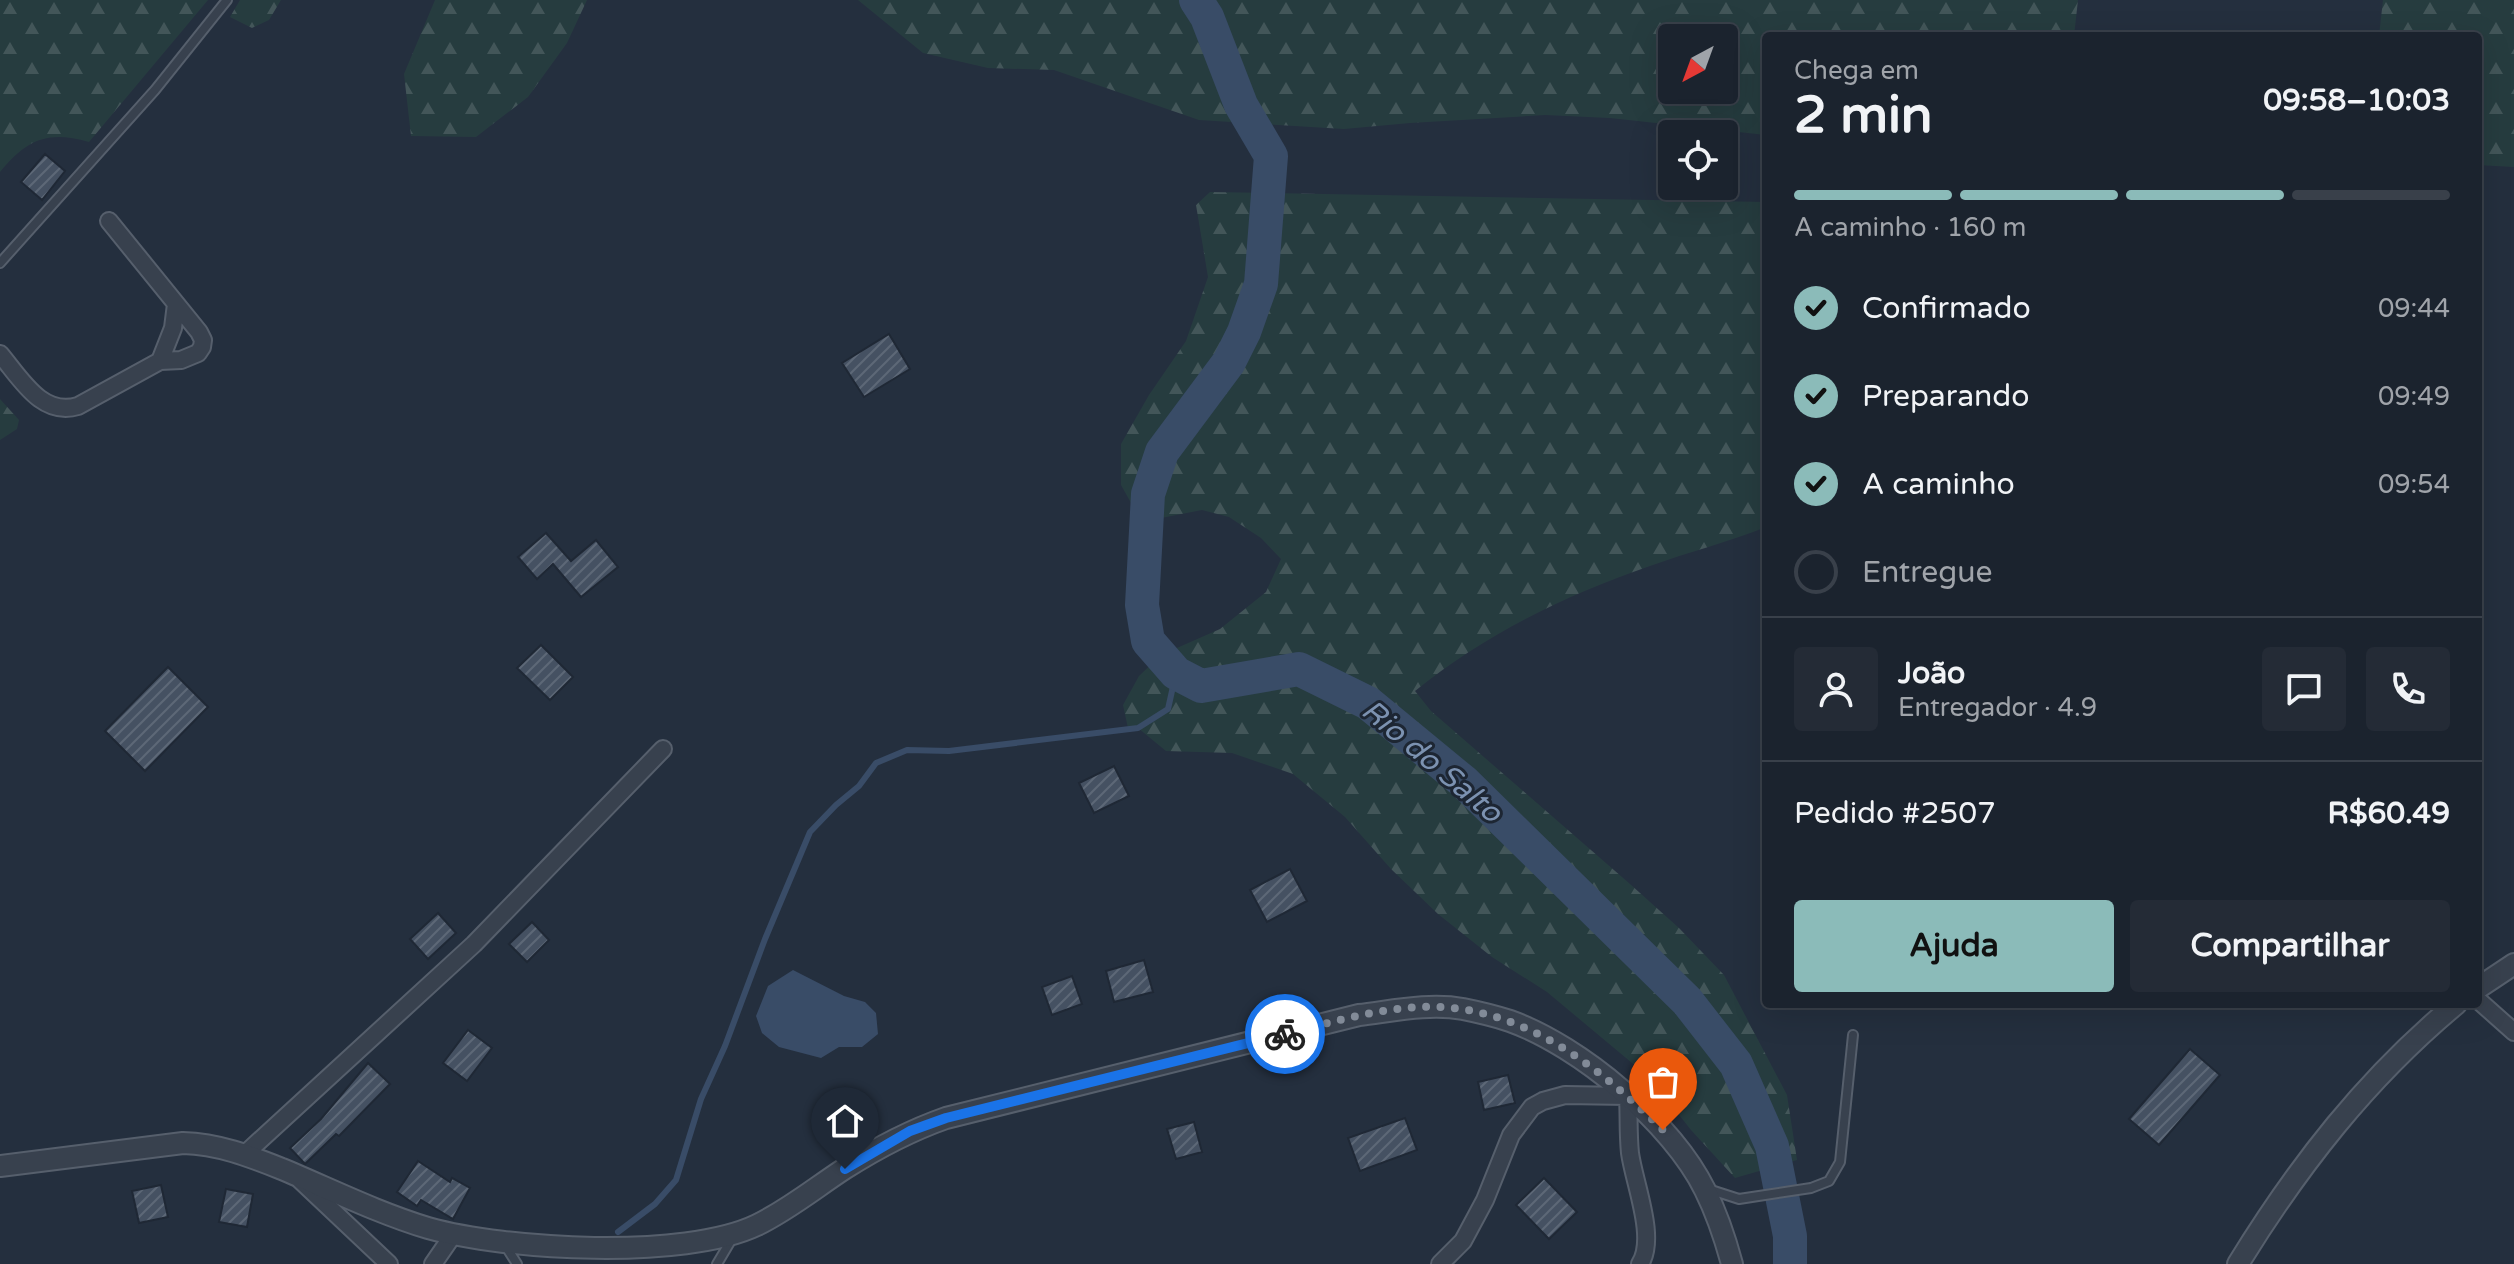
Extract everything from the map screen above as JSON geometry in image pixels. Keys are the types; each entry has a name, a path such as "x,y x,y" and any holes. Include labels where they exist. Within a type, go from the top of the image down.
{"street":[{"path":"0,354 45,403 67,409 160,361 198,353 203,340 199,332 109,221"},
{"path":"160,361 173,328 176,304"},
{"path":"245,1154 474,944 663,749"},
{"path":"2482,985 2514,964"},
{"path":"2482,1004 2514,1032"},
{"path":"0,1166 183,1143 204,1144 245,1154 395,1216 453,1235 550,1246 613,1247 703,1241 734,1235 759,1224 877,1148 910,1131 946,1118 1359,1015 1414,1008 1459,1008 1510,1021 1553,1041 1628,1096 1663,1130 1704,1188 1732,1264"},
{"path":"2238,1264 2310,1157 2359,1096 2421,1033 2451,1008"},
{"path":"1440,1264 1463,1241 1485,1200 1511,1135 1532,1107 1565,1095 1628,1096"},
{"path":"1628,1096 1630,1151 1646,1233 1644,1258 1640,1264"},
{"path":"293,1174 389,1264"},
{"path":"433,1264 453,1235"}],"lane":[{"path":"0,263 155,90 227,0"},
{"path":"1704,1188 1739,1199 1811,1188 1829,1181 1840,1162 1853,1035"},
{"path":"717,1264 734,1235"},
{"path":"502,1241 517,1264"}],"green space":[{"path":"0,0 208,0 89,142 62,137 39,140 20,152 0,172"},
{"path":"240,0 281,0 269,20 252,28 230,17"},
{"path":"435,0 587,0 567,43 528,97 476,137 411,136 404,74"},
{"path":"858,0 2078,0 2074,32 1762,32 1762,135 1738,132 1738,120 1658,120 1658,123 1545,115 1344,129 1199,120 1054,70 988,68 923,53"},
{"path":"2383,0 2514,0 2514,167 2482,165 2482,32 2379,32"},
{"path":"1210,192 1762,202 1762,528 1619,577 1557,603 1498,634 1415,691 1431,711 1679,928 1724,975 1787,1095 1797,1160 1735,1178 1691,1130 1650,1078 1547,992 1492,957 1438,914 1391,869 1345,817 1293,774 1232,753 1166,751 1138,728 1128,728 1123,705 1139,676 1161,655 1220,629 1266,592 1281,559 1261,538 1229,517 1202,510 1161,518 1135,510 1121,485 1121,444 1149,395 1186,341 1208,277 1196,205"},
{"path":"0,399 19,420 17,429 0,440"}],"water":[{"path":"793,970 844,996 865,1002 876,1013 878,1034 862,1047 839,1047 821,1058 779,1047 762,1033 756,1016 768,986"}],"building":[{"path":"45,154 65,171 42,200 21,182"},
{"path":"889,334 910,369 864,397 842,363"},
{"path":"546,533 571,561 596,540 618,567 581,597 553,564 537,579 518,557"},
{"path":"541,645 573,677 550,700 517,668"},
{"path":"168,667 208,707 145,771 105,731"},
{"path":"1114,766 1129,796 1094,813 1079,783"},
{"path":"1290,869 1307,901 1267,922 1250,890"},
{"path":"438,913 456,933 428,959 410,939"},
{"path":"532,922 549,940 527,962 509,944"},
{"path":"1144,960 1153,992 1114,1002 1106,971"},
{"path":"1072,976 1082,1004 1052,1015 1042,987"},
{"path":"468,1030 492,1048 467,1081 443,1063"},
{"path":"2190,1049 2220,1075 2159,1145 2129,1119"},
{"path":"368,1063 390,1084 339,1136 336,1134 305,1164 290,1148 321,1119"},
{"path":"1508,1075 1515,1103 1484,1110 1478,1082"},
{"path":"1405,1118 1417,1150 1360,1171 1348,1138"},
{"path":"1194,1122 1202,1152 1176,1159 1167,1129"},
{"path":"418,1161 450,1182 452,1178 470,1188 453,1219 421,1200 417,1206 397,1192"},
{"path":"1544,1178 1577,1212 1549,1239 1516,1205"},
{"path":"161,1185 168,1217 139,1223 132,1191"},
{"path":"226,1189 253,1194 247,1227 219,1222"}],"waterway":[{"name":"Rio do Salto","path":"1196,0 1207,17 1241,105 1271,156 1261,284 1244,332 1229,362 1162,452 1148,494 1142,605 1148,641 1176,673 1201,686 1299,669 1368,703 1464,782 1687,1001 1736,1064 1772,1146 1790,1236 1790,1264"},
{"path":"618,1232 655,1204 676,1180 701,1099 810,832 859,786 876,763 907,750 949,751 1138,728 1168,709 1176,673"}],"way so far":[{"path":"1285,1034 1359,1015 1414,1008 1459,1008 1510,1021 1553,1041 1628,1096 1663,1130"}],"route":[{"path":"845,1169 910,1131 946,1118 1285,1034"}]}
